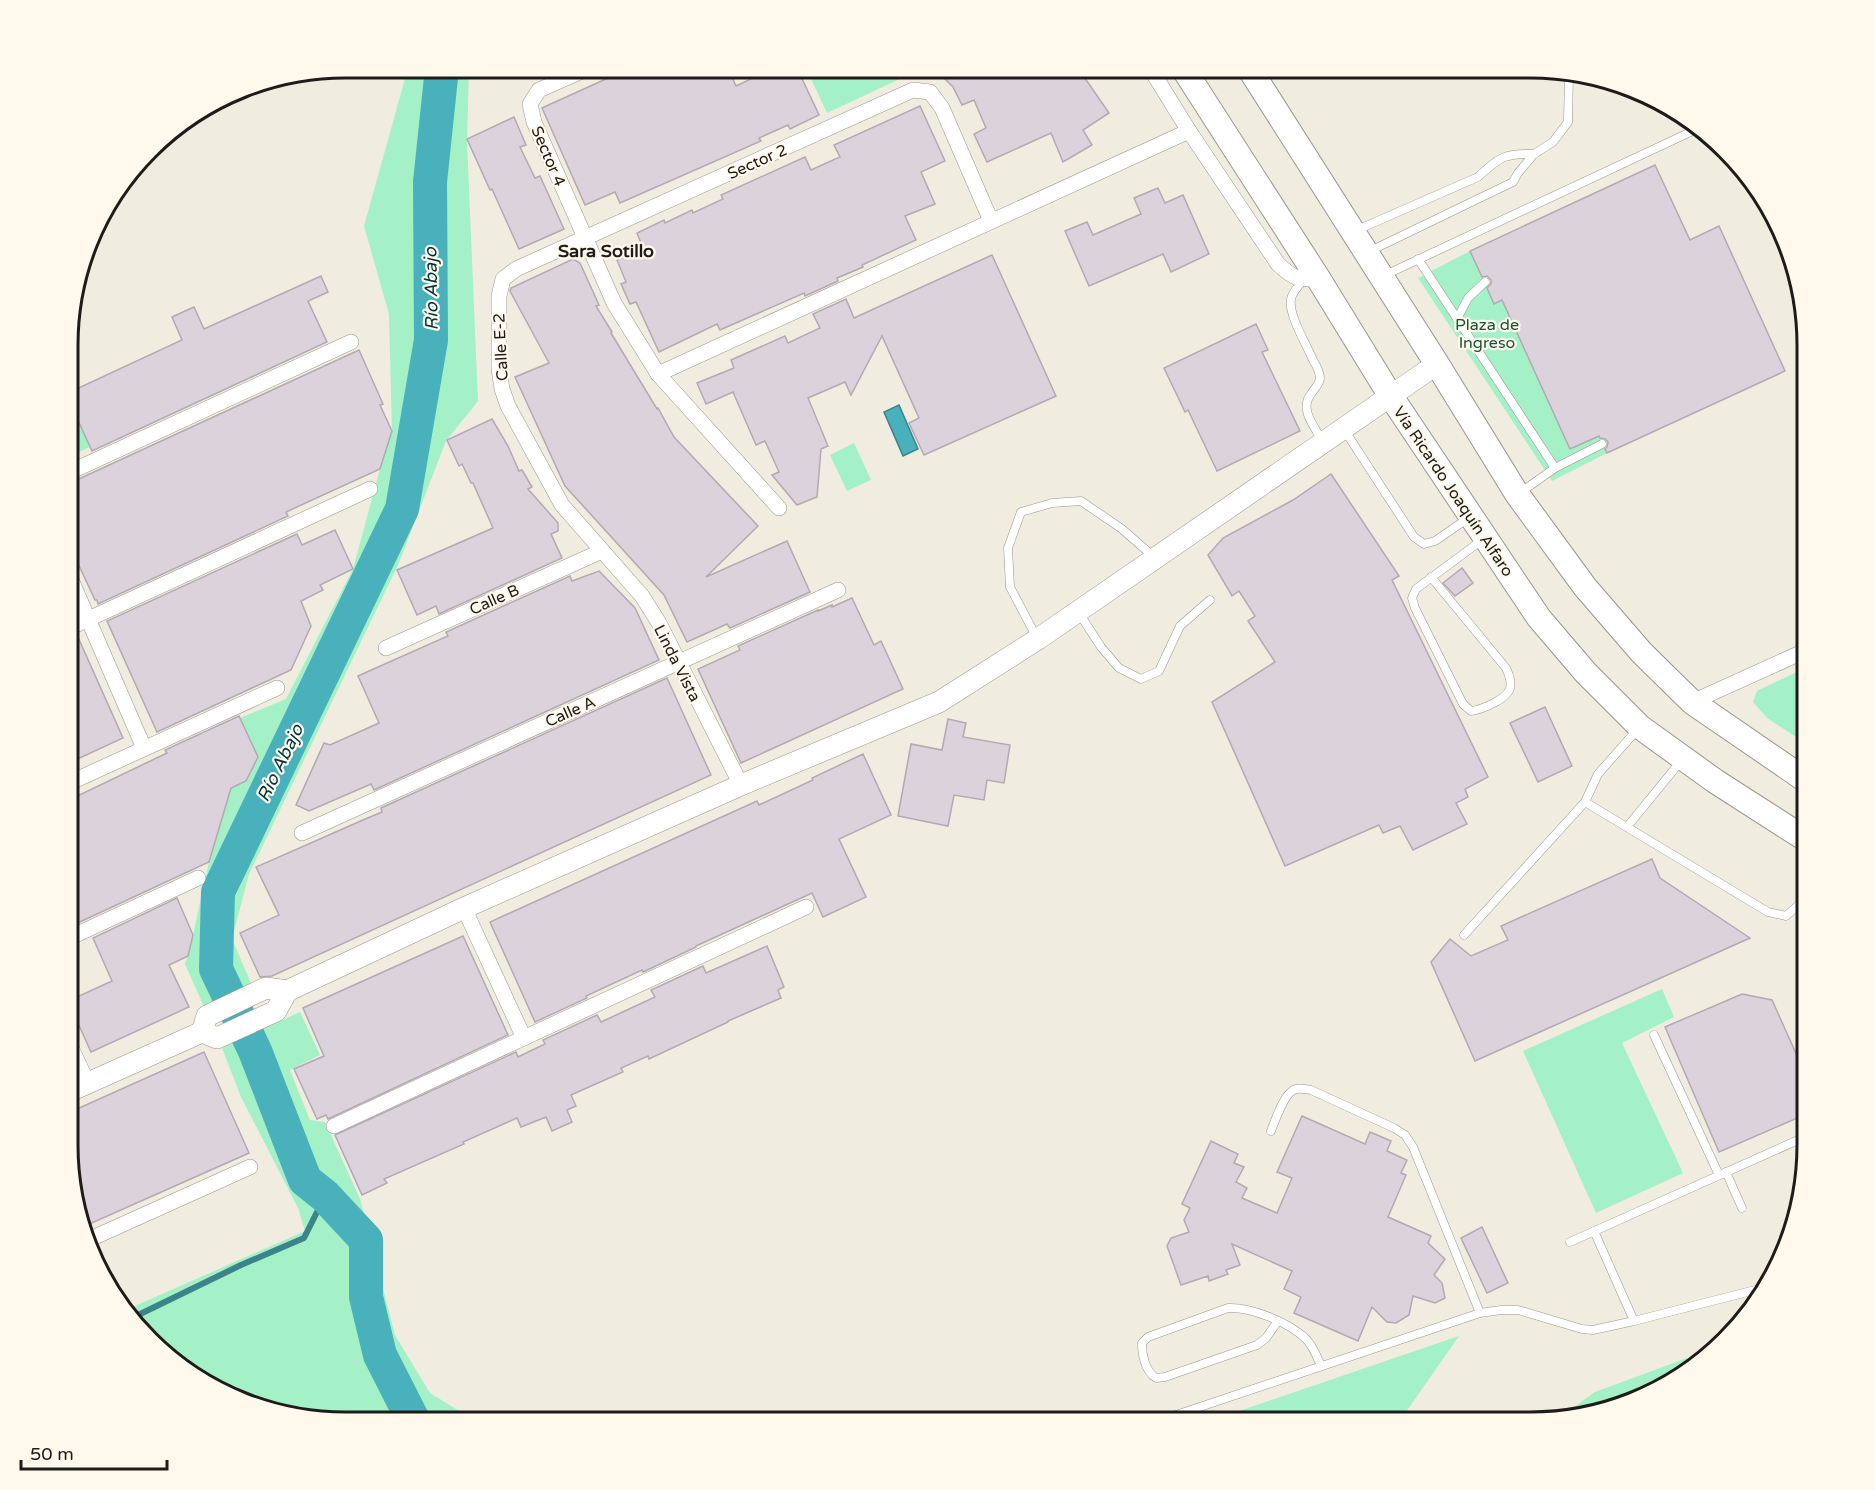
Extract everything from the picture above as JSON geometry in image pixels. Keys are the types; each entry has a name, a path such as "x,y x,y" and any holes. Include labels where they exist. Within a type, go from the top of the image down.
{"main road":[{"name":"Vía Ricardo Joaquín Alfaro","path":"1189,78 1311,279 1539,618 1586,673 1640,727 1715,781 1797,834"},
{"path":"1255,78 1517,494 1585,587 1642,653 1692,702 1797,774"}],"street":[{"name":"Sector 4","path":"566,78 539,90 530,104 534,122 585,238"},
{"path":"1156,78 1278,264 1290,275 1311,279"},
{"name":"Sector 2","path":"585,238 913,90 930,92 942,108 991,221"},
{"path":"658,374 1189,131"},
{"path":"585,238 614,303 658,374 779,508"},
{"name":"Calle E-2","path":"585,238 516,269 503,279 498,296 499,369 502,389 508,406 562,505 603,551"},
{"path":"78,468 351,342"},
{"path":"209,1029 266,988 287,991 464,908 741,785 939,702 1038,639 1437,364"},
{"path":"78,624 370,489"},
{"name":"Calle B","path":"386,648 603,551"},
{"name":"Linda Vista","path":"603,551 642,596 659,623 741,785"},
{"name":"Calle A","path":"302,833 838,590"},
{"path":"78,594 144,748"},
{"path":"1692,702 1797,655"},
{"path":"78,779 277,688"},
{"path":"78,934 198,878"},
{"path":"334,1126 806,907"},
{"path":"464,908 524,1038"},
{"path":"78,1088 209,1029 276,1011 287,991"},
{"path":"78,1062 88,1084"},
{"path":"94,1237 250,1167"}],"lane":[{"path":"1366,252 1513,182 1534,154 1552,142 1568,122 1569,81"},
{"path":"1382,277 1691,132"},
{"path":"1353,232 1478,177 1494,163 1512,153 1534,154"},
{"path":"1418,260 1555,468"},
{"path":"1311,279 1294,292 1290,300 1297,325 1320,377 1318,385 1305,404 1324,442"},
{"path":"1457,319 1468,298 1485,282"},
{"path":"1343,428 1414,537 1424,544 1435,541 1471,516"},
{"path":"1517,494 1555,468 1602,444"},
{"path":"1038,639 1010,587 1008,548 1021,512 1052,503 1081,501 1122,529 1155,558"},
{"path":"1431,577 1506,668 1511,678 1511,689 1506,697 1481,710 1471,711 1464,704 1412,598 1416,588 1431,577 1486,537"},
{"path":"1078,611 1101,647 1119,668 1141,679 1159,671 1180,626 1210,600"},
{"path":"1464,935 1585,802 1598,774 1640,727"},
{"path":"1627,827 1683,758"},
{"path":"1585,802 1768,912 1786,916 1797,906"},
{"path":"1654,1035 1722,1174 1742,1208"},
{"path":"1271,1131 1286,1098 1292,1091 1301,1088 1311,1090 1405,1135 1413,1147 1480,1313"},
{"path":"1570,1242 1797,1140"},
{"path":"1594,1231 1634,1322"},
{"path":"1185,1412 1480,1313 1518,1310 1582,1329 1605,1328 1754,1290"},
{"path":"1278,1321 1266,1338 1257,1345 1165,1377 1156,1378 1149,1374 1142,1352 1142,1342 1149,1337 1228,1308 1239,1308 1278,1321 1306,1339 1321,1366"}],"green space":[{"path":"405,78 469,78 467,142 478,401 446,441 398,565 249,874 232,939 253,988 205,1009 185,964 209,862 231,788 240,718 286,699 353,569 392,431 389,314 364,226"},
{"path":"811,78 902,78 827,113"},
{"name":"Plaza de Ingreso","path":"1470,251 1494,303 1502,300 1570,449 1599,436 1607,453 1552,481 1418,278"},
{"path":"78,421 90,447 78,452"},
{"path":"854,443 871,480 847,491 830,455"},
{"path":"1797,672 1797,738 1767,718 1753,702 1757,691"},
{"path":"1662,989 1674,1017 1622,1043 1683,1173 1596,1213 1523,1051"},
{"path":"300,1012 320,1055 290,1070 310,1120 325,1122 360,1199 395,1335 430,1393 461,1412 310,1410 259,1398 211,1376 182,1357 156,1334 132,1307 305,1231 298,1208 241,1097 222,1048"},
{"path":"1459,1336 1406,1412 1236,1412"},
{"path":"1687,1358 1688,1360 1664,1376 1632,1392 1571,1409 1595,1392"}],"water":[{"path":"899,405 918,449 903,456 884,412"}],"building":[{"path":"608,78 732,78 736,86 753,78 802,78 819,115 790,129 788,125 759,138 761,141 620,203 615,192 585,205 542,108"},
{"path":"944,78 1085,78 1109,113 1083,130 1092,145 1063,162 1051,133 987,162 974,134 986,128 974,100 962,105 953,87"},
{"path":"920,106 945,161 921,172 935,204 905,216 916,240 862,265 863,267 837,278 838,281 805,296 804,293 720,330 717,324 659,352 636,302 630,304 621,284 626,282 617,260 643,248 637,233 692,210 693,213 723,199 721,195 805,157 811,170 840,157 834,145"},
{"path":"514,117 526,145 520,147 535,178 540,176 564,229 519,249 467,139"},
{"path":"1655,165 1690,240 1719,226 1785,371 1607,453 1605,449 1608,442 1599,436 1570,449 1502,300 1494,304 1487,288 1491,280 1487,276 1482,277 1470,251"},
{"path":"1158,188 1165,203 1183,195 1209,254 1171,272 1163,254 1089,286 1065,231 1087,222 1093,235 1141,214 1134,198"},
{"path":"992,255 1056,396 924,455 909,423 919,418 882,336 851,395 845,382 808,398 828,446 821,449 817,497 797,505 772,475 779,472 765,441 756,445 733,392 706,404 697,383 734,368 731,360 785,336 788,343 820,328 813,314 846,299 854,318"},
{"path":"573,259 580,263 599,305 596,306 674,437 758,526 706,577 787,541 810,592 730,628 727,624 687,642 664,595 565,486 515,377 549,363 510,291 511,288"},
{"path":"321,276 328,292 308,301 327,342 92,451 78,420 78,388 182,340 172,317 194,307 204,329"},
{"path":"1256,324 1268,350 1262,352 1300,431 1217,471 1188,410 1185,412 1164,368"},
{"path":"359,350 383,404 380,405 392,431 380,469 286,512 288,516 98,604 78,563 78,479"},
{"path":"492,419 519,471 522,470 532,487 528,489 558,523 558,531 551,534 562,558 439,614 436,606 417,615 397,570 493,528 473,483 462,464 459,466 447,440"},
{"path":"1331,474 1399,576 1392,580 1488,777 1465,789 1468,797 1456,803 1467,824 1413,850 1400,826 1383,833 1379,825 1285,866 1212,702 1275,662 1248,621 1255,616 1239,591 1232,596 1208,555 1223,538 1293,500"},
{"path":"335,530 353,569 320,585 323,590 301,601 311,626 291,670 157,732 107,621 297,534 302,545"},
{"path":"1462,568 1473,583 1455,596 1443,583"},
{"path":"599,571 635,608 659,660 374,790 371,784 309,811 296,805 324,743 330,745 379,723 358,676 448,636 446,632 570,576 572,581"},
{"path":"852,598 874,645 881,641 903,689 741,763 698,669 740,650 738,646 818,610 832,605 832,607"},
{"path":"78,637 123,738 78,759"},
{"path":"667,678 711,775 272,976 260,977 240,933 279,915 256,867 382,812 381,808"},
{"path":"1545,707 1572,766 1538,782 1510,723"},
{"path":"239,716 258,757 246,781 231,788 209,862 78,923 78,796 167,753 165,750"},
{"path":"948,719 966,723 963,737 1010,745 1004,783 987,780 984,800 954,795 948,826 898,816 911,744 942,750"},
{"path":"863,754 891,815 839,839 866,897 823,917 812,893 586,996 587,998 535,1022 490,922 757,801 759,805"},
{"path":"1652,859 1660,878 1750,938 1475,1061 1431,962 1450,939 1471,956 1508,940 1501,926"},
{"path":"177,898 193,935 188,956 169,965 189,1007 91,1052 78,1023 78,996 112,981 93,938"},
{"path":"463,936 508,1035 328,1119 326,1115 317,1119 294,1069 324,1056 303,1008"},
{"path":"767,946 784,987 778,990 781,998 649,1059 648,1056 621,1068 623,1072 571,1095 576,1106 567,1110 572,1122 552,1131 546,1117 521,1127 517,1118 384,1179 387,1183 362,1195 335,1135 516,1052 518,1057 545,1044 543,1040 597,1015 601,1022 655,997 651,990 703,966 706,973"},
{"path":"1742,994 1772,1000 1797,1056 1797,1118 1719,1152 1665,1027"},
{"path":"204,1052 249,1153 90,1224 80,1180 78,1109"},
{"path":"1302,1116 1365,1144 1370,1132 1391,1141 1387,1151 1407,1160 1401,1173 1406,1175 1388,1217 1431,1236 1428,1243 1445,1259 1434,1275 1442,1283 1445,1298 1435,1303 1413,1296 1409,1315 1396,1323 1387,1322 1372,1307 1358,1341 1294,1313 1301,1297 1284,1289 1292,1271 1232,1244 1240,1265 1226,1270 1228,1274 1209,1281 1208,1276 1181,1285 1167,1246 1171,1238 1189,1232 1184,1220 1190,1208 1182,1204 1211,1141 1238,1154 1234,1163 1244,1167 1236,1182 1247,1188 1242,1198 1277,1213 1292,1178 1277,1172"},
{"path":"1482,1227 1508,1283 1487,1293 1461,1238"}],"waterway":[{"name":"Río Abajo","path":"409,1412 380,1355 366,1297 366,1240 325,1196 305,1180 255,1051 216,969 218,892 402,509 431,340 430,182 441,78"},
{"path":"139,1315 241,1265 304,1238 325,1196"}],"district":[{"name":"Sara Sotillo","path":"606,251"}]}
